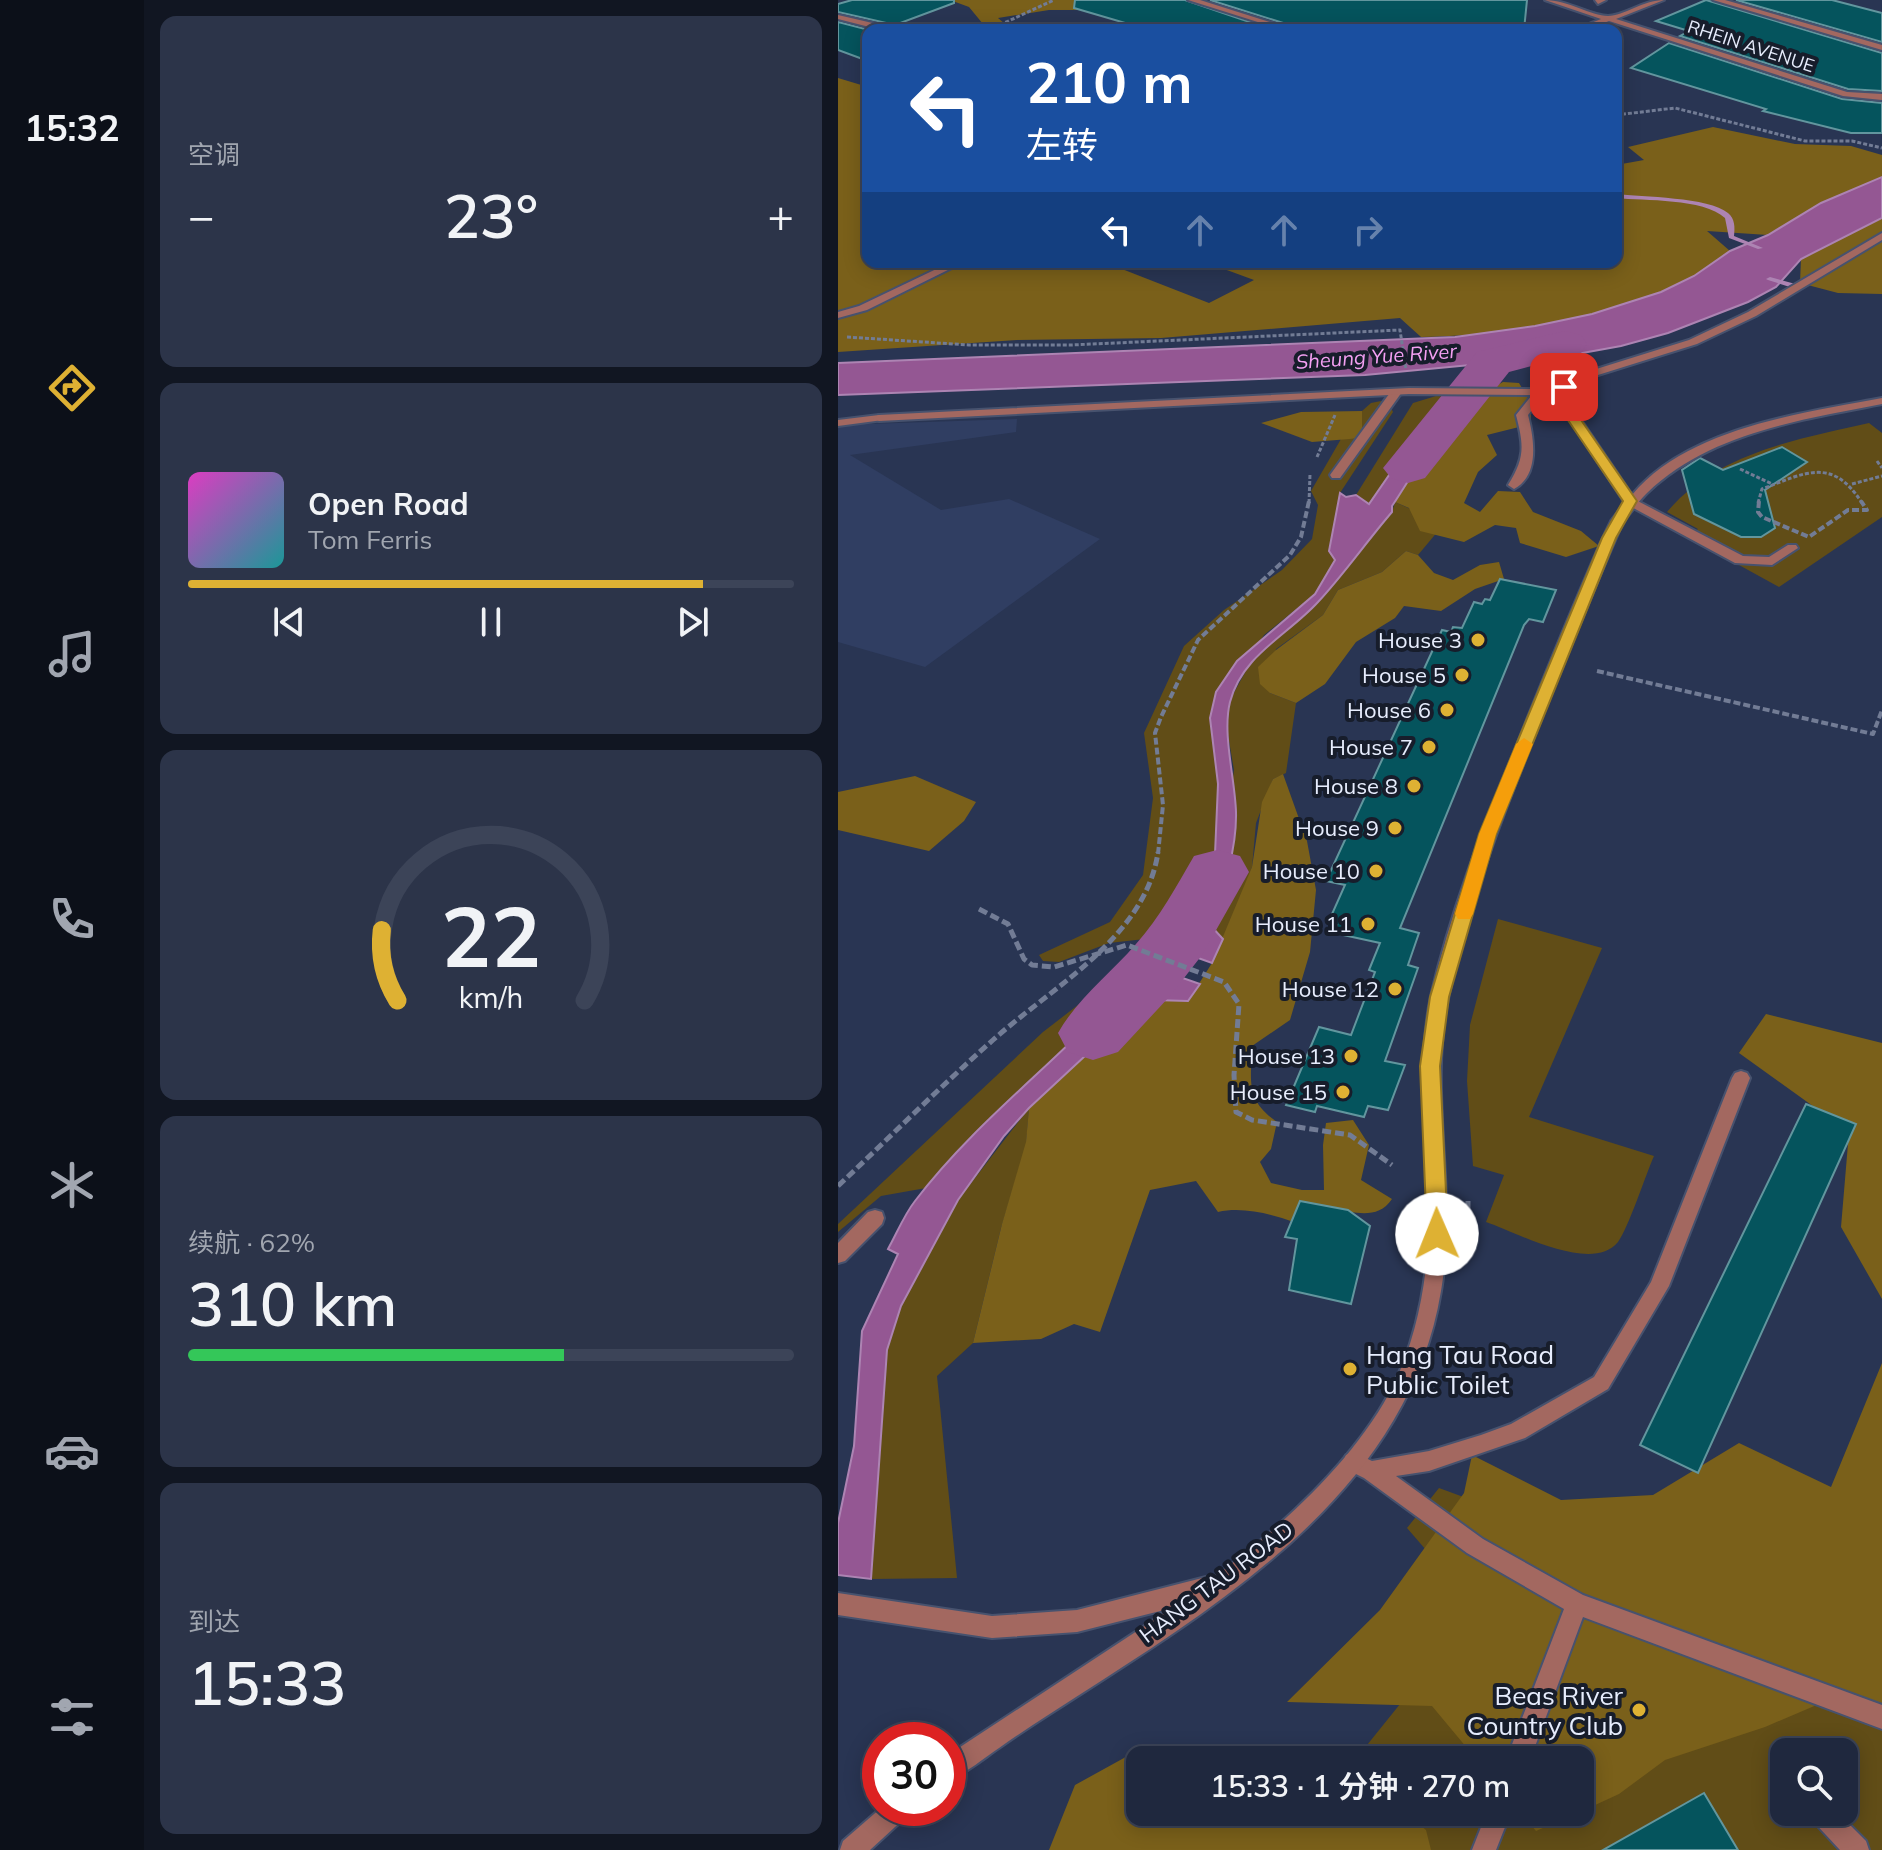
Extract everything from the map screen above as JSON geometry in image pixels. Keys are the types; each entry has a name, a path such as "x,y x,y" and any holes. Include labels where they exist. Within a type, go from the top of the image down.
{"street":[{"path":"1192,0 1269,24"},
{"name":"RHEIN AVENUE","path":"1549,0 1846,94 1882,97"},
{"path":"1596,24 1660,0"},
{"path":"1717,0 1882,48"},
{"path":"838,17 867,24"},
{"path":"1256,24 1262,22"},
{"path":"1560,397 1564,387 1578,378 1693,342 1752,314 1882,236"},
{"path":"838,315 863,308 946,268"},
{"path":"1336,475 1396,392"},
{"path":"838,423 879,418 1396,392 1540,392 1560,397 1630,501 1740,560 1772,561 1792,548"},
{"path":"1514,485 1528,461 1531,449 1522,415 1540,392"},
{"name":"HANG TAU ROAD","path":"966,1757 1219,1584 1262,1552 1362,1466 1393,1407 1417,1349 1429,1308 1437,1255 1438,1213 1430,1066 1440,997 1487,834 1609,538 1630,501 1661,472 1711,445 1787,421 1882,401"},
{"path":"1362,1466 1429,1461 1518,1431 1601,1383 1659,1286 1741,1078"},
{"path":"838,1255 875,1218"},
{"path":"1362,1466 1475,1546 1577,1604 1882,1717"},
{"path":"838,1604 992,1627 1077,1621 1219,1584"},
{"path":"1523,1746 1577,1604"},
{"path":"852,1850 879,1826"},
{"path":"1484,1850 1493,1826"},
{"path":"1834,1826 1857,1850"}],"path":[{"path":"1002,24 1054,0"},
{"path":"1622,114 1675,108 1805,141 1852,141 1882,148"},
{"path":"839,336 969,345 1071,345 1400,330 1406,372"},
{"path":"838,1186 995,1038 1087,965 1113,938 1138,903 1155,875 1159,848 1163,805 1155,733 1161,717 1198,640 1220,616 1290,555 1301,537 1309,510 1309,475 1339,408 1351,396"},
{"path":"1877,461 1882,468"},
{"path":"1740,469 1774,485"},
{"path":"1851,484 1867,510 1848,510 1809,537 1762,517 1758,512 1759,492 1813,470 1851,484 1882,476"},
{"path":"1597,671 1873,734 1882,710"},
{"path":"979,909 1008,924 1024,959 1032,965 1054,967 1127,945 1224,982 1239,1004 1234,1075 1236,1112 1252,1120 1350,1135 1392,1165"},
{"path":"1467,1197 1468,1227"}],"shaded area":[{"path":"950,0 1087,0 1079,10 1049,10 998,18 1005,24 983,24 969,7"},
{"path":"838,78 862,85 862,268 1119,268 1209,303 1254,280 1221,268 1622,268 1622,164 1644,160 1628,147 1713,127 1795,144 1851,146 1882,155 1882,177 1821,203 1768,235 1707,231 1730,251 1666,291 1562,322 1488,333 1421,337 1400,318 1161,338 1017,340 838,352"},
{"path":"1882,218 1882,294 1838,293 1800,283 1801,259"},
{"path":"1503,382 1519,383 1531,403 1531,419 1523,426 1487,435 1497,455 1478,472 1464,503 1480,512 1498,491 1520,492 1533,512 1581,531 1599,546 1566,557 1520,543 1516,528 1495,525 1464,542 1420,531 1409,508 1395,502 1429,450 1454,419 1485,392"},
{"path":"1436,396 1452,397 1425,423 1369,504 1356,495 1413,403"},
{"path":"1381,401 1389,404 1393,412 1340,493 1329,551 1335,560 1315,594 1264,635 1210,718 1218,784 1215,854 1206,886 1178,919 1168,918 1145,939 1109,943 1059,962 1043,961 1039,955 1110,922 1143,875 1153,798 1144,733 1184,646 1224,610 1282,570 1312,539 1318,505 1311,491 1341,439 1362,438 1362,411 1371,403"},
{"path":"1362,411 1362,438 1312,442 1261,423 1301,412"},
{"path":"1017,419 1016,432 850,455 941,510 1009,499 1100,539 925,667 838,642 838,425"},
{"path":"1869,423 1882,433 1882,517 1779,587 1688,537 1698,529 1667,512 1709,475 1734,462 1814,435"},
{"path":"1395,502 1444,524 1418,555 1406,551 1382,572 1338,590 1323,615 1276,649 1270,693 1296,703 1286,773 1273,779 1256,823 1252,867 1240,904 1223,939 1211,926 1234,770 1227,729 1230,700 1249,665 1270,642 1317,604 1392,512"},
{"path":"1406,551 1418,555 1434,573 1453,580 1480,565 1499,562 1504,579 1475,589 1441,611 1404,606 1395,618 1356,642 1325,684 1296,703 1270,693 1260,684 1258,667 1323,615 1338,590 1382,572"},
{"path":"1283,774 1307,841 1316,890 1310,952 1290,1020 1252,1046 1252,1089 1259,1106 1277,1122 1271,1149 1260,1162 1271,1183 1302,1190 1324,1190 1326,1123 1353,1120 1369,1145 1361,1180 1392,1199 1373,1212 1335,1210 1316,1230 1255,1212 1218,1212 1196,1181 1150,1190 1100,1332 1074,1324 1041,1339 973,1343 1026,1142 1029,1108 1150,997 1188,1001 1212,963 1252,867 1262,802 1273,779"},
{"path":"915,776 976,802 964,821 929,851 838,830 838,792"},
{"path":"1498,919 1602,948 1529,1117 1654,1156 1622,1235 1606,1251 1573,1253 1486,1222 1504,1175 1473,1166 1467,1081 1470,1025"},
{"path":"1113,978 1121,989 1113,1000 946,1164 926,1188 881,1196 838,1232 838,1224 1043,1032"},
{"path":"1766,1014 1882,1043 1882,1299 1841,1227 1849,1132 1739,1053"},
{"path":"1029,1108 1026,1145 1001,1228 973,1343 937,1376 957,1578 871,1579 887,1350 901,1306 958,1200"},
{"path":"1882,1363 1882,1731 1833,1698 1765,1727 1665,1760 1619,1794 1594,1806 1594,1746 1465,1746 1432,1706 1287,1702 1380,1610 1464,1493 1472,1455 1561,1500 1653,1495 1739,1443 1831,1487"},
{"name":"Beas River Country Club","path":"1439,1488 1882,1651 1882,1850 1282,1850 1302,1826 1594,1826 1594,1746 1366,1746 1429,1668 1439,1565 1407,1528"},
{"path":"1126,1757 1126,1826 1421,1826 1426,1830 1431,1850 1049,1850 1075,1785"}],"water":[{"name":"Sheung Yue River","path":"1882,177 1882,218 1801,259 1776,287 1748,302 1668,333 1621,346 1566,356 1365,375 838,395 838,363 1455,337 1535,326 1592,314 1661,292 1821,203"},
{"path":"1452,397 1477,400 1440,435 1392,506 1392,512 1337,580 1306,614 1255,658 1236,686 1230,702 1227,728 1236,826 1228,870 1211,926 1223,939 1212,963 1145,939 1162,918 1175,917 1206,886 1215,854 1218,784 1210,718 1216,692 1237,661 1315,594 1335,560 1329,551 1340,493 1346,497 1356,495 1369,504 1425,423"},
{"path":"1131,960 1200,984 1188,1001 1153,1000 1141,1004 1029,1108 1004,1136 958,1200 901,1306 887,1350 871,1579 838,1575 838,1523 854,1446 862,1331 898,1254 888,1249 911,1206 937,1173 1113,1000 1121,989 1113,978"}],"building":[{"path":"852,0 954,0 954,3 898,24 838,12 838,4"},
{"path":"1075,0 1185,0 1255,24 1129,24 1074,8"},
{"path":"1210,0 1527,0 1525,24 1286,24"},
{"path":"1706,0 1882,53 1882,91 1848,89 1680,36 1689,31 1656,21"},
{"path":"1736,0 1832,0 1882,13 1882,42"},
{"path":"838,22 862,28 862,59 838,50"},
{"path":"1669,43 1842,99 1882,103 1882,133 1851,133 1763,111 1766,109 1631,68"},
{"path":"1782,447 1807,462 1765,490 1775,528 1761,537 1741,537 1694,514 1682,470 1700,458 1723,470"},
{"path":"1500,579 1556,590 1543,622 1529,619 1524,625 1400,928 1419,933 1408,965 1418,968 1385,1061 1405,1065 1388,1110 1368,1106 1364,1117 1317,1106 1315,1112 1286,1105 1319,1027 1351,1035 1375,972 1369,970 1380,943 1334,933 1337,925 1328,923 1345,885 1326,881 1442,630 1451,632 1453,627 1462,628 1474,602 1482,604 1485,599 1490,600"},
{"path":"1806,1104 1856,1124 1698,1473 1640,1445"},
{"path":"1300,1201 1348,1210 1370,1226 1351,1304 1289,1290 1297,1239 1285,1237"},
{"path":"1704,1793 1738,1850 1603,1850"}],"waterway":[{"path":"1622,197 1689,203 1715,209 1729,218 1731,237 1760,248"},
{"path":"1770,279 1796,287"},
{"path":"1408,468 1493,362 1565,344"},
{"path":"1093,1033 1146,978 1178,938 1217,872"}],"slow traffic":[{"path":"1464,914 1487,834 1524,744"}],"place":[{"name":"House 3","path":"1478,640"},
{"name":"House 5","path":"1462,675"},
{"name":"House 6","path":"1447,710"},
{"name":"House 7","path":"1429,747"},
{"name":"House 8","path":"1414,786"},
{"name":"House 9","path":"1395,828"},
{"name":"House 10","path":"1376,871"},
{"name":"House 11","path":"1368,924"},
{"name":"House 12","path":"1395,989"},
{"name":"House 13","path":"1351,1056"},
{"name":"House 15","path":"1343,1092"},
{"name":"Hang Tau Road Public Toilet","path":"1350,1369"},
{"name":"Beas River Country Club","path":"1639,1710"}],"route":[{"path":"1437,1234 1430,1066 1440,997 1487,834 1609,538 1630,501 1562,401 1559,395 1564,387"}]}
